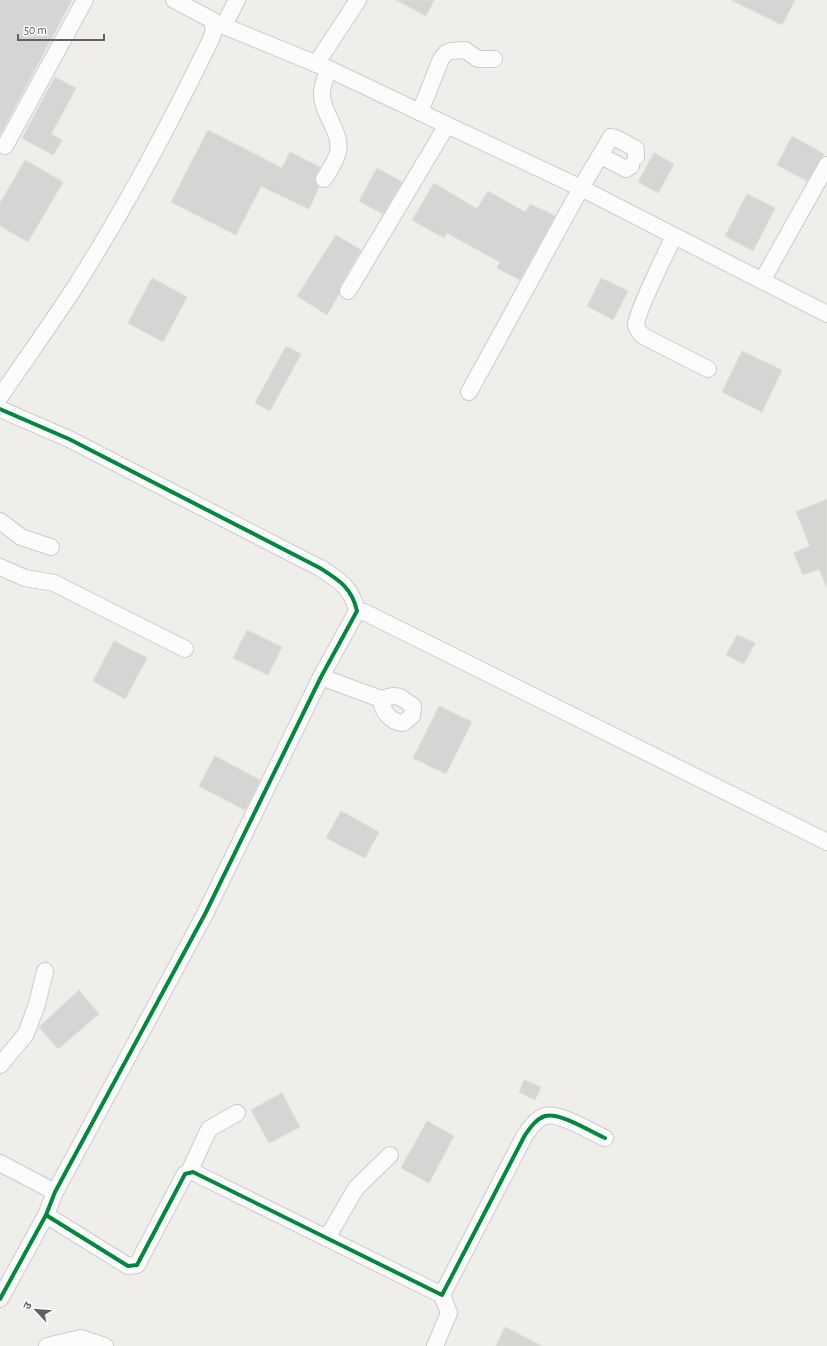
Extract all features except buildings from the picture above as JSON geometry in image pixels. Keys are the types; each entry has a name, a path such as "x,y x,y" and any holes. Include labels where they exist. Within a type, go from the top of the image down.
{"street":[{"path":"5,146 85,0"},
{"path":"174,0 219,24 323,66 581,188 827,314"},
{"path":"0,397 75,287 127,201 214,31 237,0"},
{"path":"324,179 337,155 339,146 322,98 323,66 358,0"},
{"path":"420,112 439,63 446,53 465,50 478,59 494,59"},
{"path":"348,291 447,125"},
{"path":"469,392 581,188 612,137 636,149 633,161 626,168 601,156"},
{"path":"762,281 827,165"},
{"path":"674,236 640,310 636,326 643,336 708,369"},
{"path":"0,409 75,442 320,568 337,578 347,588 354,598 357,611 321,677 205,914 55,1192 46,1215 0,1299"},
{"path":"0,521 21,537 51,547"},
{"path":"0,567 24,578 54,583 185,649"},
{"path":"357,611 364,612 827,842"},
{"path":"321,677 381,699"},
{"path":"0,1065 26,1034 37,1004 45,971"},
{"path":"46,1215 128,1266 136,1265 185,1174 189,1172 209,1129 237,1113"},
{"path":"442,1295 525,1135 533,1124 544,1116 562,1118 605,1138"},
{"path":"327,1238 356,1188 390,1156"},
{"path":"0,1163 55,1192"},
{"path":"189,1172 442,1295 448,1312 435,1346"},
{"path":"47,1346 81,1338 105,1346"}],"cycle path":[{"path":"0,409 69,439 320,568 344,585 352,596 357,611 321,677 205,914 55,1192 46,1215 0,1299"},
{"path":"46,1215 128,1266 137,1265 185,1174 193,1172 442,1295 525,1135 536,1121 545,1116 559,1117 605,1138"}]}
